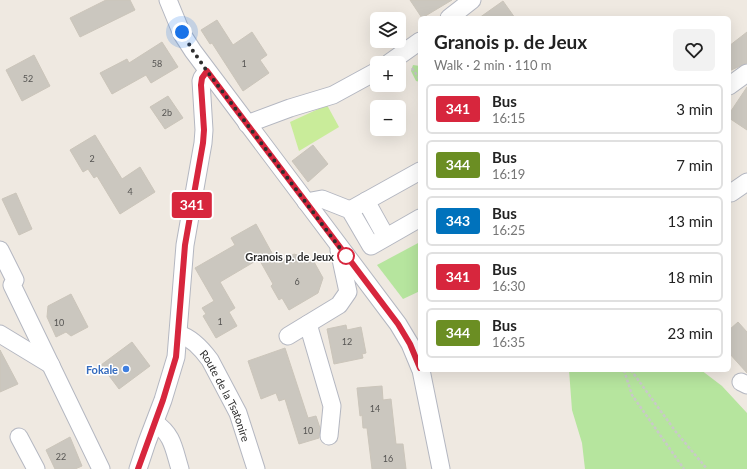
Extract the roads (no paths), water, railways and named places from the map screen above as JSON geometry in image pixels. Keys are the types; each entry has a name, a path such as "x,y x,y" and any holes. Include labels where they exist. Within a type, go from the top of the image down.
{"street":[{"path":"168,0 185,38 207,71 398,324 412,349 418,364"},
{"path":"452,16 472,0"},
{"path":"399,56 418,42"},
{"path":"138,469 174,366 179,334 185,245 203,143 201,85 202,78 207,71"},
{"path":"731,85 747,73"},
{"path":"247,124 290,108 333,95 370,75"},
{"path":"350,210 418,172"},
{"path":"731,193 747,182"},
{"path":"306,202 322,199 350,210 371,246 418,219"},
{"path":"366,201 386,237"},
{"path":"288,336 339,305 348,292 338,244"},
{"path":"0,250 15,280 12,284 101,469"},
{"path":"308,324 332,406 329,436"},
{"path":"0,334 51,366"},
{"name":"Route de la Tsatonire","path":"179,334 187,337 205,353 210,360 238,413 256,469"},
{"path":"421,372 441,469"},
{"path":"155,423 163,428 169,436 180,469"},
{"path":"19,437 36,469"}],"place":[{"name":"Granois p. de Jeux","path":"346,256"},
{"name":"Fokale","path":"126,369"}]}
